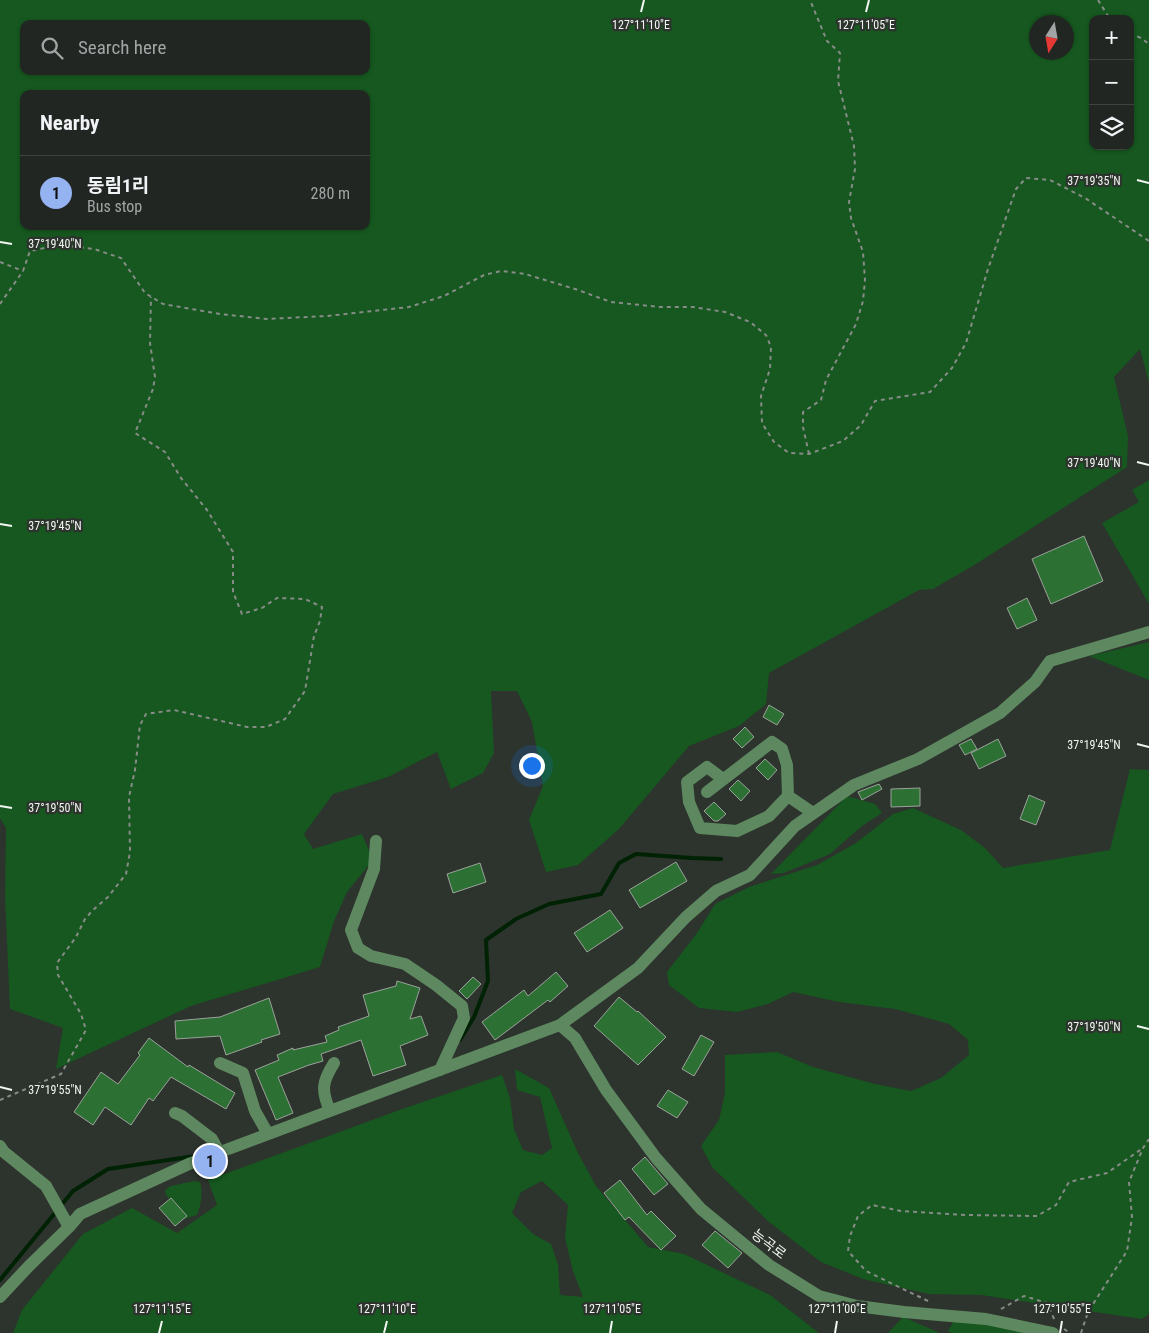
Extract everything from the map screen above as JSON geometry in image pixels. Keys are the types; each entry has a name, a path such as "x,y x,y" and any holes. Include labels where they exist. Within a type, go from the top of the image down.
{"street":[{"path":"0,1297 70,1227 80,1214 219,1152 560,1025 638,968 686,917 716,891 750,874 796,826 854,785 918,759 1000,713 1035,682 1050,661 1149,632"},
{"path":"707,792 723,780 772,742 782,749 787,765 788,796 769,816 737,831 700,828 689,802 687,782 707,767 723,780"},
{"path":"788,796 814,814"},
{"path":"376,841 374,869 352,930 358,948 371,956 405,964 462,1006 464,1018 440,1070"},
{"name":"능곡로","path":"560,1025 575,1038 606,1090 656,1158 701,1209 769,1265 819,1296 857,1306 986,1319 1057,1329"},
{"path":"330,1111 322,1094 327,1074 334,1062"},
{"path":"220,1063 243,1073 255,1111 268,1134"},
{"path":"175,1113 182,1116 212,1139 219,1152"},
{"path":"0,1146 4,1152 46,1186 70,1227"}],"path":[{"path":"809,454 803,427 803,412 821,400 826,380 856,324 863,301 865,280 863,252 851,218 849,202 855,169 854,154 838,81 840,53 827,41 810,0"},
{"path":"1098,0 1107,15"},
{"path":"1134,35 1149,44"},
{"path":"0,304 23,271 30,251 58,245 94,249 121,258 145,293 163,304 220,314 267,319 327,316 409,306 444,296 484,275 501,271 525,274 611,302 660,307 693,307 725,312 750,322 766,335 771,347 770,368 761,396 762,423 774,442 789,453 809,454 843,441 861,425 875,401 930,392 952,368 969,335 988,269 1016,189 1026,178 1050,180 1085,198 1149,240"},
{"path":"0,262 23,271"},
{"path":"0,1100 61,1074 86,1030 81,1014 58,975 57,963 76,937 85,919 108,897 126,874 130,852 129,797 135,770 140,725 146,714 174,710 247,727 266,727 285,719 305,691 314,636 320,621 322,607 305,599 277,598 262,608 242,614 234,592 233,552 207,510 165,452 135,433 153,389 155,377 150,343 151,296"},
{"path":"1081,1333 1088,1312 1127,1251 1132,1217 1129,1182 1143,1148 1149,1139"},
{"path":"934,1303 866,1271 848,1251 850,1236 858,1216 872,1205 901,1211 966,1215 1036,1216 1056,1205 1070,1182 1107,1173 1143,1148"},
{"path":"998,1312 1024,1296 1047,1303 1057,1329 1070,1333"}],"green space":[{"path":"0,0 1149,0 1149,383 1140,349 1114,377 1128,436 1127,467 976,564 933,589 919,590 769,673 766,704 739,726 689,746 619,829 578,865 546,872 529,820 543,786 532,722 517,691 491,691 494,753 483,773 451,789 437,752 388,777 333,794 304,834 313,849 362,834 373,860 347,892 334,921 320,967 191,1006 56,1069 63,1028 10,1009 5,897 6,828 0,818"},
{"path":"1149,480 1149,604 1102,523 1139,502 1132,490"},
{"path":"1149,642 1149,680 1089,656"},
{"path":"1130,769 1149,770 1149,1314 1142,1319 981,1295 929,1294 863,1279 821,1262 769,1222 712,1167 701,1146 719,1120 725,1093 725,1055 777,1052 813,1067 875,1084 911,1091 941,1078 969,1055 968,1040 949,1024 895,1009 839,1002 793,992 768,1004 737,1012 699,1008 669,985 667,972 697,933 715,904 749,887 817,865 856,843 893,814 913,808 961,830 985,848 1003,868 1110,850"},
{"path":"847,796 875,804 882,813 862,826 830,854 784,873 771,874"},
{"path":"515,1069 549,1088 578,1153 596,1186 648,1247 684,1254 770,1295 819,1333 13,1333 22,1310 83,1234 132,1208 177,1233 217,1205 208,1180 405,1108 502,1075 510,1098 514,1129 523,1150 542,1155 552,1148 540,1097 517,1090","holes":["542,1181 568,1205 565,1238 573,1271 583,1297 560,1295 558,1264 551,1244 533,1234 512,1213 521,1192"]},
{"path":"194,1181 200,1182 201,1186 200,1207 197,1215 184,1219 186,1216 166,1195 165,1190 171,1186"},
{"path":"903,1317 940,1333 888,1333"},
{"path":"955,1319 1031,1333 951,1333 948,1331"}],"building":[{"path":"1084,536 1103,581 1051,604 1032,559"},
{"path":"1027,598 1037,620 1017,629 1007,608"},
{"path":"769,705 784,714 777,725 763,717"},
{"path":"745,727 754,737 742,748 733,739"},
{"path":"971,739 977,749 965,755 959,745"},
{"path":"998,739 1006,756 979,769 971,753"},
{"path":"765,759 777,770 768,780 756,768"},
{"path":"738,780 750,791 741,801 729,789"},
{"path":"879,784 882,789 862,800 858,792"},
{"path":"920,788 920,806 891,807 891,789"},
{"path":"1029,795 1045,802 1036,825 1020,819"},
{"path":"714,802 726,814 718,821 714,821 704,811"},
{"path":"676,862 687,881 640,908 629,890"},
{"path":"480,863 486,882 453,893 447,874"},
{"path":"610,910 623,928 587,952 574,933"},
{"path":"556,972 568,986 550,1002 548,1000 495,1040 482,1022 524,990 528,996"},
{"path":"473,977 481,984 467,999 459,991"},
{"path":"397,981 420,988 410,1019 421,1016 428,1035 400,1046 406,1065 373,1076 361,1040 321,1054 323,1061 278,1077 293,1113 276,1120 255,1070 279,1060 277,1055 293,1048 293,1050 327,1042 325,1036 339,1030 338,1027 369,1016 363,995 396,986"},
{"path":"619,997 638,1011 666,1037 638,1065 594,1026"},
{"path":"269,998 280,1034 261,1040 262,1042 226,1055 220,1036 176,1039 175,1021 220,1017"},
{"path":"701,1035 714,1042 694,1076 682,1069"},
{"path":"149,1038 188,1067 189,1065 235,1093 226,1109 171,1077 153,1101 149,1098 131,1125 105,1107 93,1125 74,1112 101,1072 118,1084 140,1055 138,1053"},
{"path":"668,1090 688,1102 677,1118 657,1106"},
{"path":"645,1157 668,1184 654,1195 632,1169"},
{"path":"620,1180 647,1215 651,1211 676,1236 661,1250 629,1217 625,1220 604,1193"},
{"path":"171,1198 187,1216 175,1226 159,1208"},
{"path":"715,1231 742,1253 728,1268 702,1245"}],"waterway":[{"path":"460,1040 474,1017 488,981 486,940 516,919 549,904 601,894 619,863 636,854 721,859"},
{"path":"0,1280 73,1191 108,1169 195,1156"}],"place":[{"name":"동림1리","path":"210,1161"}]}
